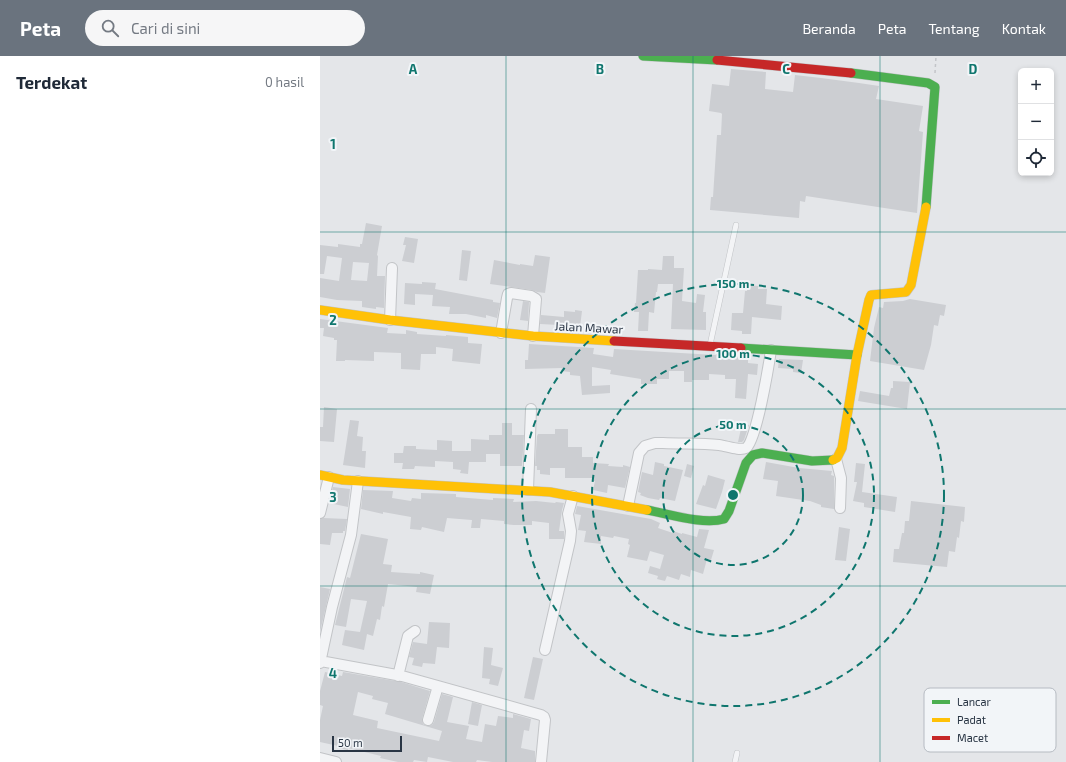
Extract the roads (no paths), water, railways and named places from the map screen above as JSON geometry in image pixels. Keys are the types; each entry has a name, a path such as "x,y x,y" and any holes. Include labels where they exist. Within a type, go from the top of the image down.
{"street":[{"path":"320,513 325,476 358,481 550,492 705,521 717,521 724,519 729,511 746,463 753,456 762,452 820,462 831,462 836,459 842,448 857,355 871,295 898,294 906,292 911,286 925,215 935,87 928,83 823,69 774,64 643,56"},
{"path":"390,320 392,268"},
{"path":"501,333 507,298 508,294 511,293 530,296 536,299 533,336"},
{"name":"Jalan Mawar","path":"320,310 390,320 533,336 857,355"},
{"path":"628,506 639,453 645,446 655,443 719,445 746,448 750,445 764,392 772,350"},
{"path":"528,490 531,409"},
{"path":"836,459 841,478 840,508"},
{"path":"358,481 351,535 332,607 320,662 398,676 541,714 545,720 541,762"},
{"path":"545,650 570,541 568,514 572,496"},
{"path":"398,676 408,636 415,631"},
{"path":"428,720 438,686"},
{"path":"320,758 336,762"}],"lane":[{"path":"709,346 736,225"},
{"path":"735,762 737,753"}]}
